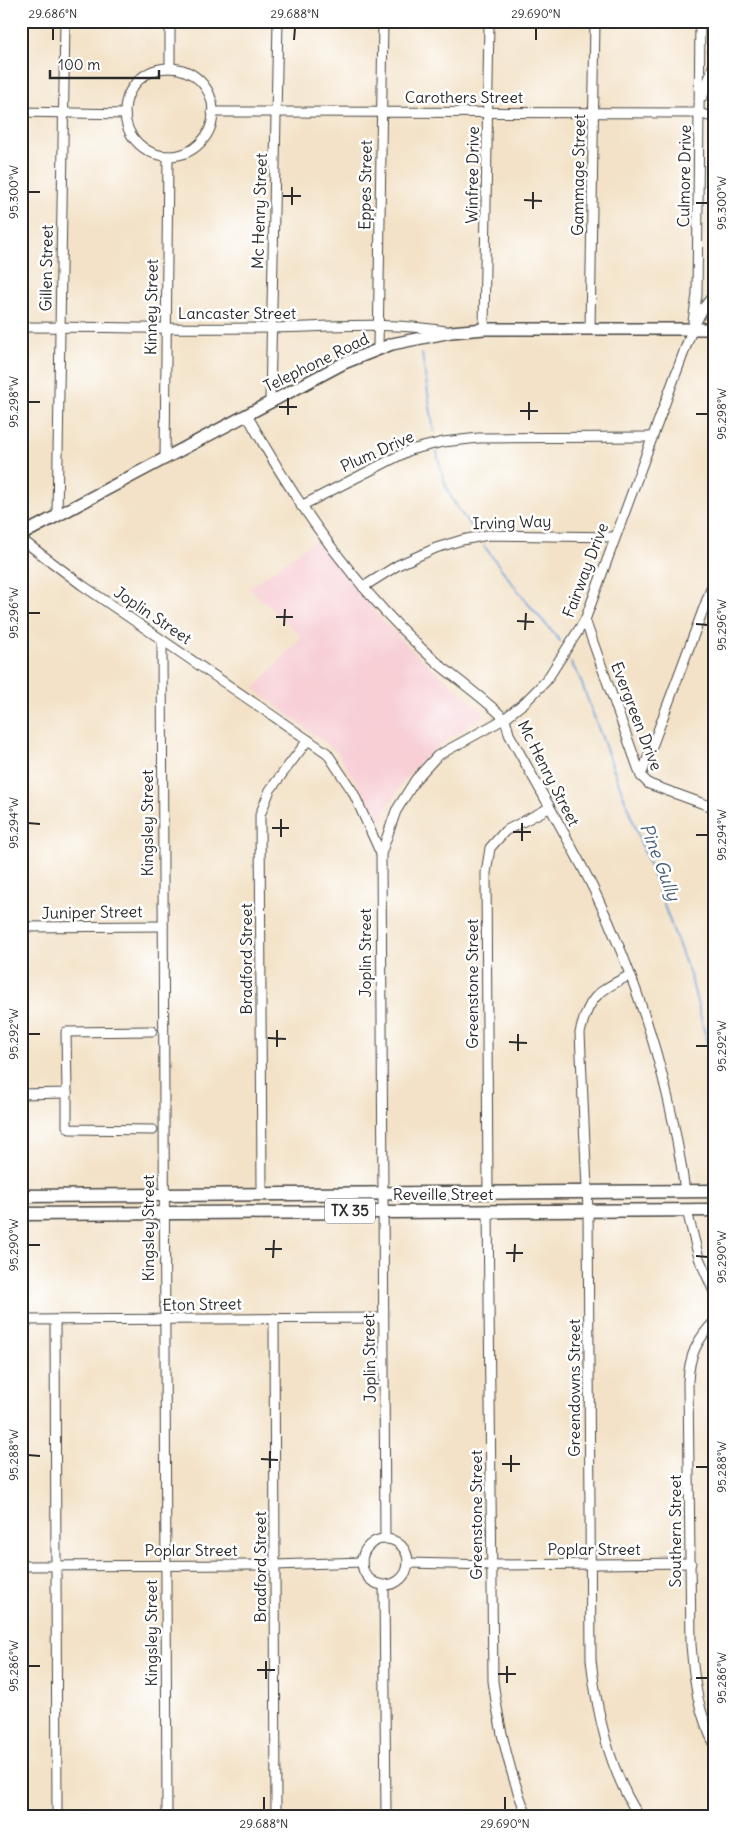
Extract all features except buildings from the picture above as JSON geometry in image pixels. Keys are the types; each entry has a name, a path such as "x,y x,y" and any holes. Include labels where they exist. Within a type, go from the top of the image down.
{"main road":[{"name":"Telephone Road","path":"21,535 344,363 378,349 413,338 484,329 715,329"},
{"name":"Reveille Street","path":"21,1196 715,1191"},
{"name":"Reveille Street","path":"21,1214 715,1210"}],"street":[{"name":"Gillen Street","path":"57,516 65,21"},
{"path":"170,21 170,68"},
{"name":"Mc Henry Street","path":"270,401 278,21"},
{"name":"Eppes Street","path":"378,349 383,21"},
{"name":"Winfree Drive","path":"484,329 489,21"},
{"name":"Gammage Street","path":"590,329 596,21"},
{"name":"Culmore Drive","path":"692,330 698,295 700,21"},
{"path":"699,113 715,61"},
{"path":"170,68 190,74 202,83 210,97 212,112 210,126 200,143 188,151 168,156 155,154 138,144 127,127 125,114 126,100 137,81 149,73 170,68"},
{"path":"21,112 125,114"},
{"name":"Carothers Street","path":"212,112 699,113 715,118"},
{"name":"Kinney Street","path":"164,459 168,156"},
{"name":"Fairway Drive","path":"381,854 396,811 416,778 437,756 504,718 546,680 585,620 650,437 692,330 704,307 715,292"},
{"name":"Lancaster Street","path":"21,327 271,328 378,325 418,326 452,332"},
{"name":"Mc Henry Street","path":"247,415 301,506 363,586 407,634 440,666 504,718 509,734 593,888 630,975 662,1073 685,1192"},
{"name":"Plum Drive","path":"301,506 410,450 443,442 479,438 650,437"},
{"name":"Irving Way","path":"363,586 398,565 436,548 488,535 614,538"},
{"name":"Joplin Street","path":"21,539 162,640 327,754 353,792 381,854 385,1539"},
{"path":"641,776 715,578"},
{"name":"Evergreen Drive","path":"585,620 641,776 649,784 715,808"},
{"name":"Kingsley Street","path":"162,640 162,1195 167,1816"},
{"name":"Bradford Street","path":"262,1193 260,814 270,790 308,740"},
{"name":"Greenstone Street","path":"488,1192 486,873 490,848 505,831 549,808"},
{"name":"Juniper Street","path":"21,927 163,926"},
{"name":"Greendowns Street","path":"630,975 599,992 586,1010 580,1033 588,1191 591,1660 594,1692 609,1752 620,1780 639,1816"},
{"path":"152,1030 66,1032 67,1126 70,1129 153,1130"},
{"path":"21,1094 67,1093"},
{"name":"Greenstone Street","path":"488,1210 491,1648 498,1715 514,1783 527,1816"},
{"path":"687,1211 699,1258 715,1294"},
{"name":"Bradford Street","path":"274,1318 276,1816"},
{"name":"Eton Street","path":"21,1320 383,1318"},
{"path":"55,1320 57,1816"},
{"name":"Southern Street","path":"715,1321 703,1333 694,1349 689,1365 690,1645 694,1680 701,1712 715,1745"},
{"path":"385,1539 397,1542 405,1551 408,1563 405,1574 396,1583 384,1586 373,1582 365,1574 362,1562 365,1550 369,1546 374,1542 385,1539"},
{"name":"Poplar Street","path":"21,1566 275,1565 362,1562"},
{"name":"Poplar Street","path":"408,1563 491,1565 690,1563"},
{"path":"384,1586 386,1816"}],"shaded area":[{"path":"315,540 381,619 413,651 485,714 434,749 418,764 403,782 387,808 385,808 383,820 377,820 365,795 336,751 254,689 302,637 249,588"}],"waterway":[{"name":"Pine Gully","path":"422,354 434,432"},
{"name":"Pine Gully","path":"437,452 448,492 471,526"},
{"name":"Pine Gully","path":"484,546 525,600 560,641"},
{"name":"Pine Gully","path":"571,663 579,676 691,978 715,1074"}]}
